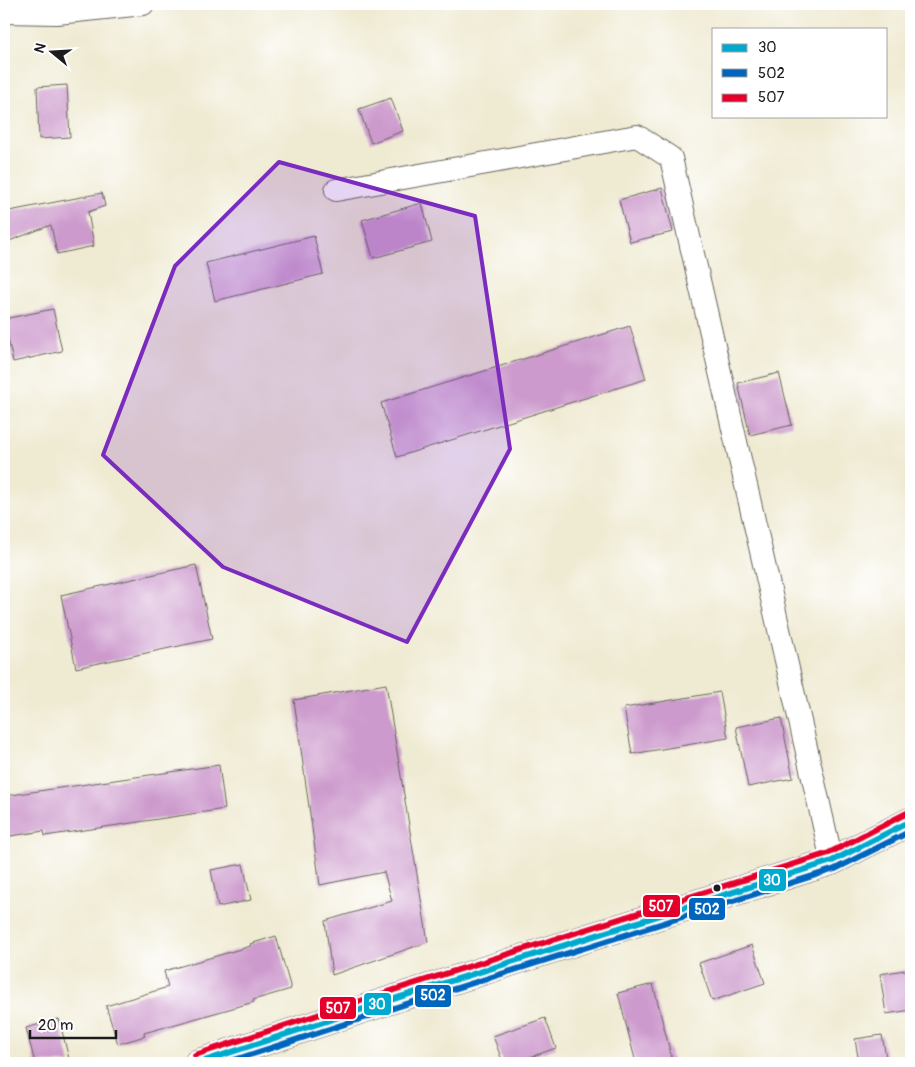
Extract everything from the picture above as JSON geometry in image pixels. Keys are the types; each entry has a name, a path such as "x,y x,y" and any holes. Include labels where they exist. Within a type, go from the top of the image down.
{"main road":[{"path":"198,1063 409,994 832,862 911,821"}],"street":[{"path":"4,12 57,13 143,4"},
{"path":"336,190 636,136 672,158 832,862"}],"highlighted area":[{"path":"279,162 475,216 510,449 407,642 223,567 103,455 175,266"}],"building":[{"path":"67,85 70,137 39,139 37,87"},
{"path":"391,98 403,131 371,143 359,109"},
{"path":"662,188 673,232 630,242 619,200"},
{"path":"102,193 105,206 88,212 94,246 57,254 51,225 4,243 4,212"},
{"path":"422,203 432,242 373,258 362,220"},
{"path":"314,236 323,274 215,301 206,263"},
{"path":"53,309 62,351 13,362 4,319"},
{"path":"630,326 646,379 397,457 381,403"},
{"path":"779,373 792,425 750,435 738,383"},
{"path":"196,565 212,639 76,668 61,595"},
{"path":"386,684 428,942 332,975 325,921 392,901 384,872 320,885 294,700"},
{"path":"720,692 728,738 632,754 624,708"},
{"path":"781,718 793,778 748,787 736,727"},
{"path":"219,765 225,809 45,836 44,831 4,837 4,796"},
{"path":"243,864 251,900 218,907 211,870"},
{"path":"276,936 291,989 253,1000 254,1002 144,1033 145,1036 118,1044 106,1006 168,987 164,971 251,946 250,944"},
{"path":"752,945 765,983 712,1001 699,963"},
{"path":"911,969 911,1010 886,1014 880,974"},
{"path":"653,984 673,1063 636,1063 618,993"},
{"path":"545,1018 556,1048 513,1063 503,1063 493,1036"},
{"path":"59,1019 70,1063 35,1063 26,1028"},
{"path":"882,1035 887,1063 859,1063 855,1039"}],"transit line":[{"name":"507","path":"195,1055 397,989 829,853 907,813"},
{"name":"30","path":"198,1063 400,997 832,861 911,821"},
{"name":"502","path":"225,1063 835,869 911,831"}]}
